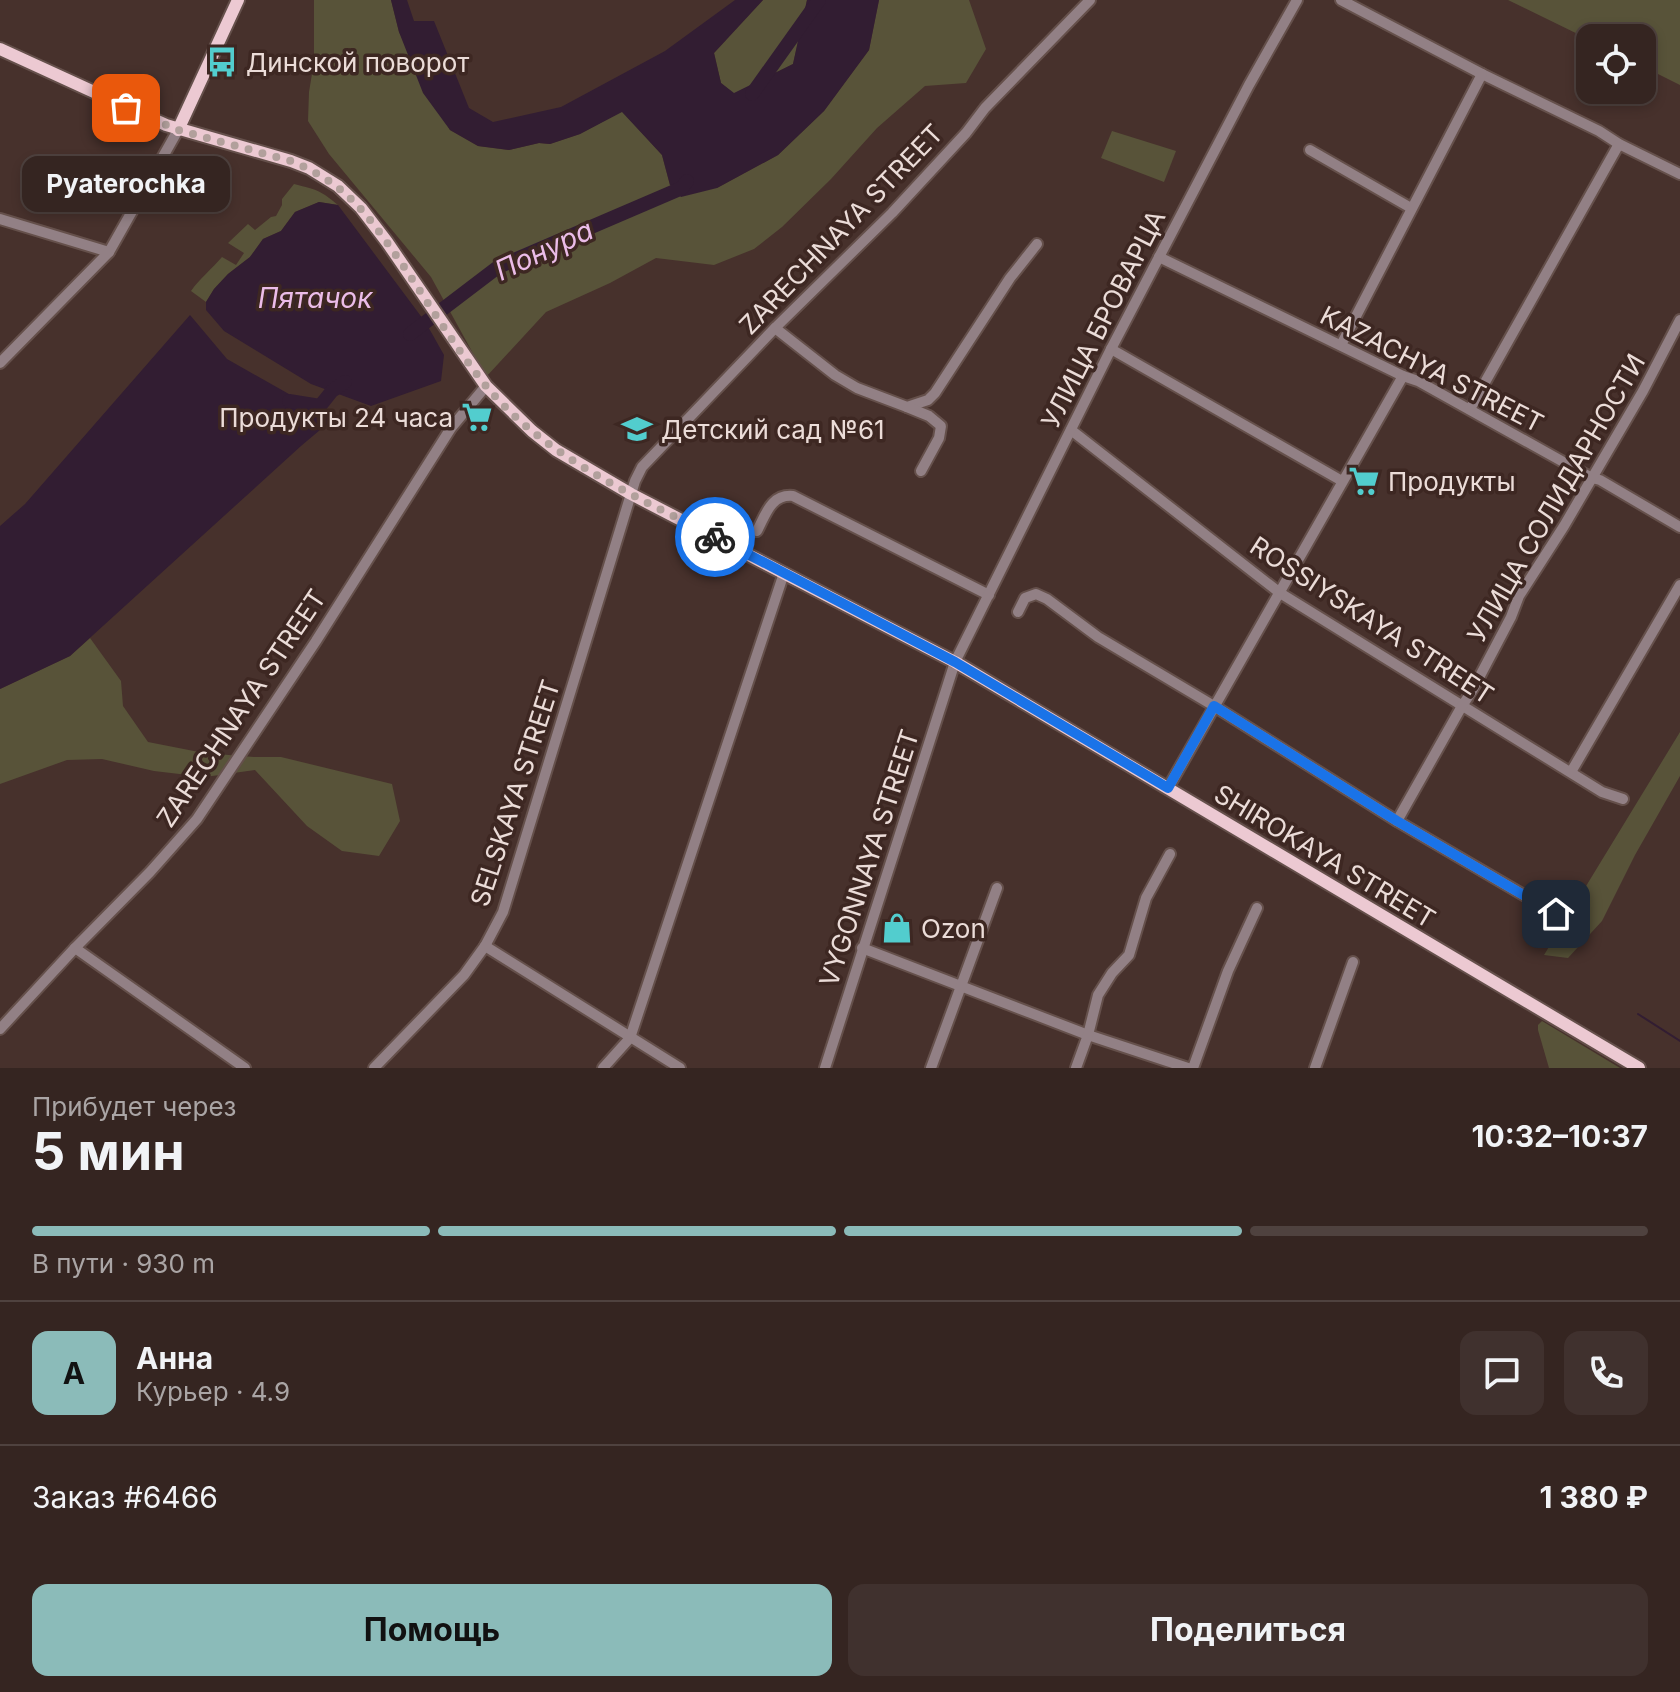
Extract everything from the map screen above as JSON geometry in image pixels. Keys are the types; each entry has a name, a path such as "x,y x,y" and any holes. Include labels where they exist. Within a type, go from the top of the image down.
{"main road":[{"path":"178,130 238,0"},
{"name":"SHIROKAYA STREET","path":"0,49 178,130 263,152 309,168 338,186 361,208 387,242 486,386 556,450 631,494 955,662 1639,1068"}],"street":[{"name":"ZARECHNAYA STREET","path":"631,494 642,467 775,328 892,213 985,108 1090,0"},
{"name":"УЛИЦА БРОВАРЦА","path":"955,662 1111,349 1297,0"},
{"path":"1341,0 1680,174"},
{"path":"1341,345 1482,74"},
{"path":"0,363 109,252 178,130"},
{"path":"1470,409 1619,144"},
{"path":"1310,150 1411,208"},
{"path":"0,219 109,252"},
{"path":"907,407 928,400 935,393 1010,278 1037,244"},
{"name":"KAZACHYA STREET","path":"1159,257 1418,381 1680,527"},
{"name":"УЛИЦА СОЛИДАРНОСТИ","path":"1397,821 1472,691 1519,596 1643,391 1680,320"},
{"path":"775,328 835,375 857,388 929,416 941,426 939,438 921,471"},
{"path":"1111,349 1342,481"},
{"path":"1168,788 1403,376"},
{"name":"ZARECHNAYA STREET","path":"0,1029 197,819 316,641 451,428 486,386"},
{"name":"ROSSIYSKAYA STREET","path":"1071,430 1280,593 1602,792 1623,799"},
{"name":"SELSKAYA STREET","path":"374,1068 464,975 485,946 503,912 631,494"},
{"path":"757,531 776,500 781,496 793,496 989,595"},
{"path":"603,1068 630,1038 784,573"},
{"path":"1571,772 1680,585"},
{"path":"1018,612 1025,598 1036,594 1047,599 1098,637 1397,821 1556,914"},
{"name":"VYGONNAYA STREET","path":"825,1068 955,662"},
{"path":"1076,1068 1098,995 1112,973 1129,955 1146,898 1170,854"},
{"path":"931,1068 997,888"},
{"path":"862,948 1088,1035 1190,1068 1228,971 1257,908"},
{"path":"485,946 680,1068"},
{"path":"75,948 245,1068"},
{"path":"1315,1068 1353,962"}],"shaded area":[{"path":"314,0 391,0 399,32 450,130 478,146 509,150 539,143 550,144 580,134 622,111 662,155 670,185 717,188 778,155 824,111 869,50 879,0 969,0 986,49 966,83 925,86 877,128 782,227 754,249 714,265 656,258 546,312 486,377 431,277 329,154 308,121 314,62"},
{"path":"763,0 807,0 793,64 734,94 721,83 714,53"},
{"path":"1508,0 1680,0 1680,85 1656,73 1656,24 1576,24 1576,33"},
{"path":"1112,131 1176,151 1164,182 1101,158"},
{"path":"294,184 317,191 338,205 319,202 295,212 281,231 263,239 250,257 228,274 206,302 191,291 222,257 236,265 244,253 228,243 248,224 255,230 276,216 282,199"},
{"path":"90,638 121,681 123,706 148,742 204,753 281,757 392,784 400,821 379,856 342,851 307,826 255,770 205,777 154,771 102,759 67,760 0,784 0,689 70,656"},
{"path":"1680,732 1680,776 1602,921 1568,958 1544,955"},
{"path":"1542,1021 1620,1068 1549,1068 1538,1030"}],"water":[{"path":"391,0 407,0 414,21 434,21 469,108 493,122 561,107 665,51 735,0 763,0 714,53 721,83 734,93 793,64 807,0 879,0 869,50 824,111 778,155 717,188 681,197 670,185 662,155 622,112 580,134 550,144 539,143 509,150 478,146 450,130 423,93 399,32"},
{"name":"Пятачок","path":"319,202 338,205 426,323 444,355 441,381 371,406 311,384 224,331 206,310 206,302 214,289 250,257 263,239 281,231 295,212"},
{"path":"190,315 227,359 333,419 70,656 0,689 0,526 25,504"}],"waterway":[{"name":"Понура","path":"752,94 819,0"},
{"name":"Понура","path":"410,334 498,267 682,188 687,181"},
{"name":"Понура","path":"289,401 320,406 332,391 345,382"},
{"path":"1638,1014 1680,1041"}],"way so far":[{"path":"126,108 178,130 291,161 338,186 361,208 387,242 486,386 532,431 556,450 611,483 715,537"}],"place":[{"name":"Динской поворот","path":"222,62"},
{"name":"Pyaterochka","path":"126,108"},
{"name":"Продукты 24 часа","path":"477,417"},
{"name":"Детский сад №61","path":"637,429"},
{"name":"Продукты","path":"1364,481"},
{"name":"Ozon","path":"897,928"}],"route":[{"path":"715,537 955,662 1168,788 1214,706 1397,821 1556,914"}]}
